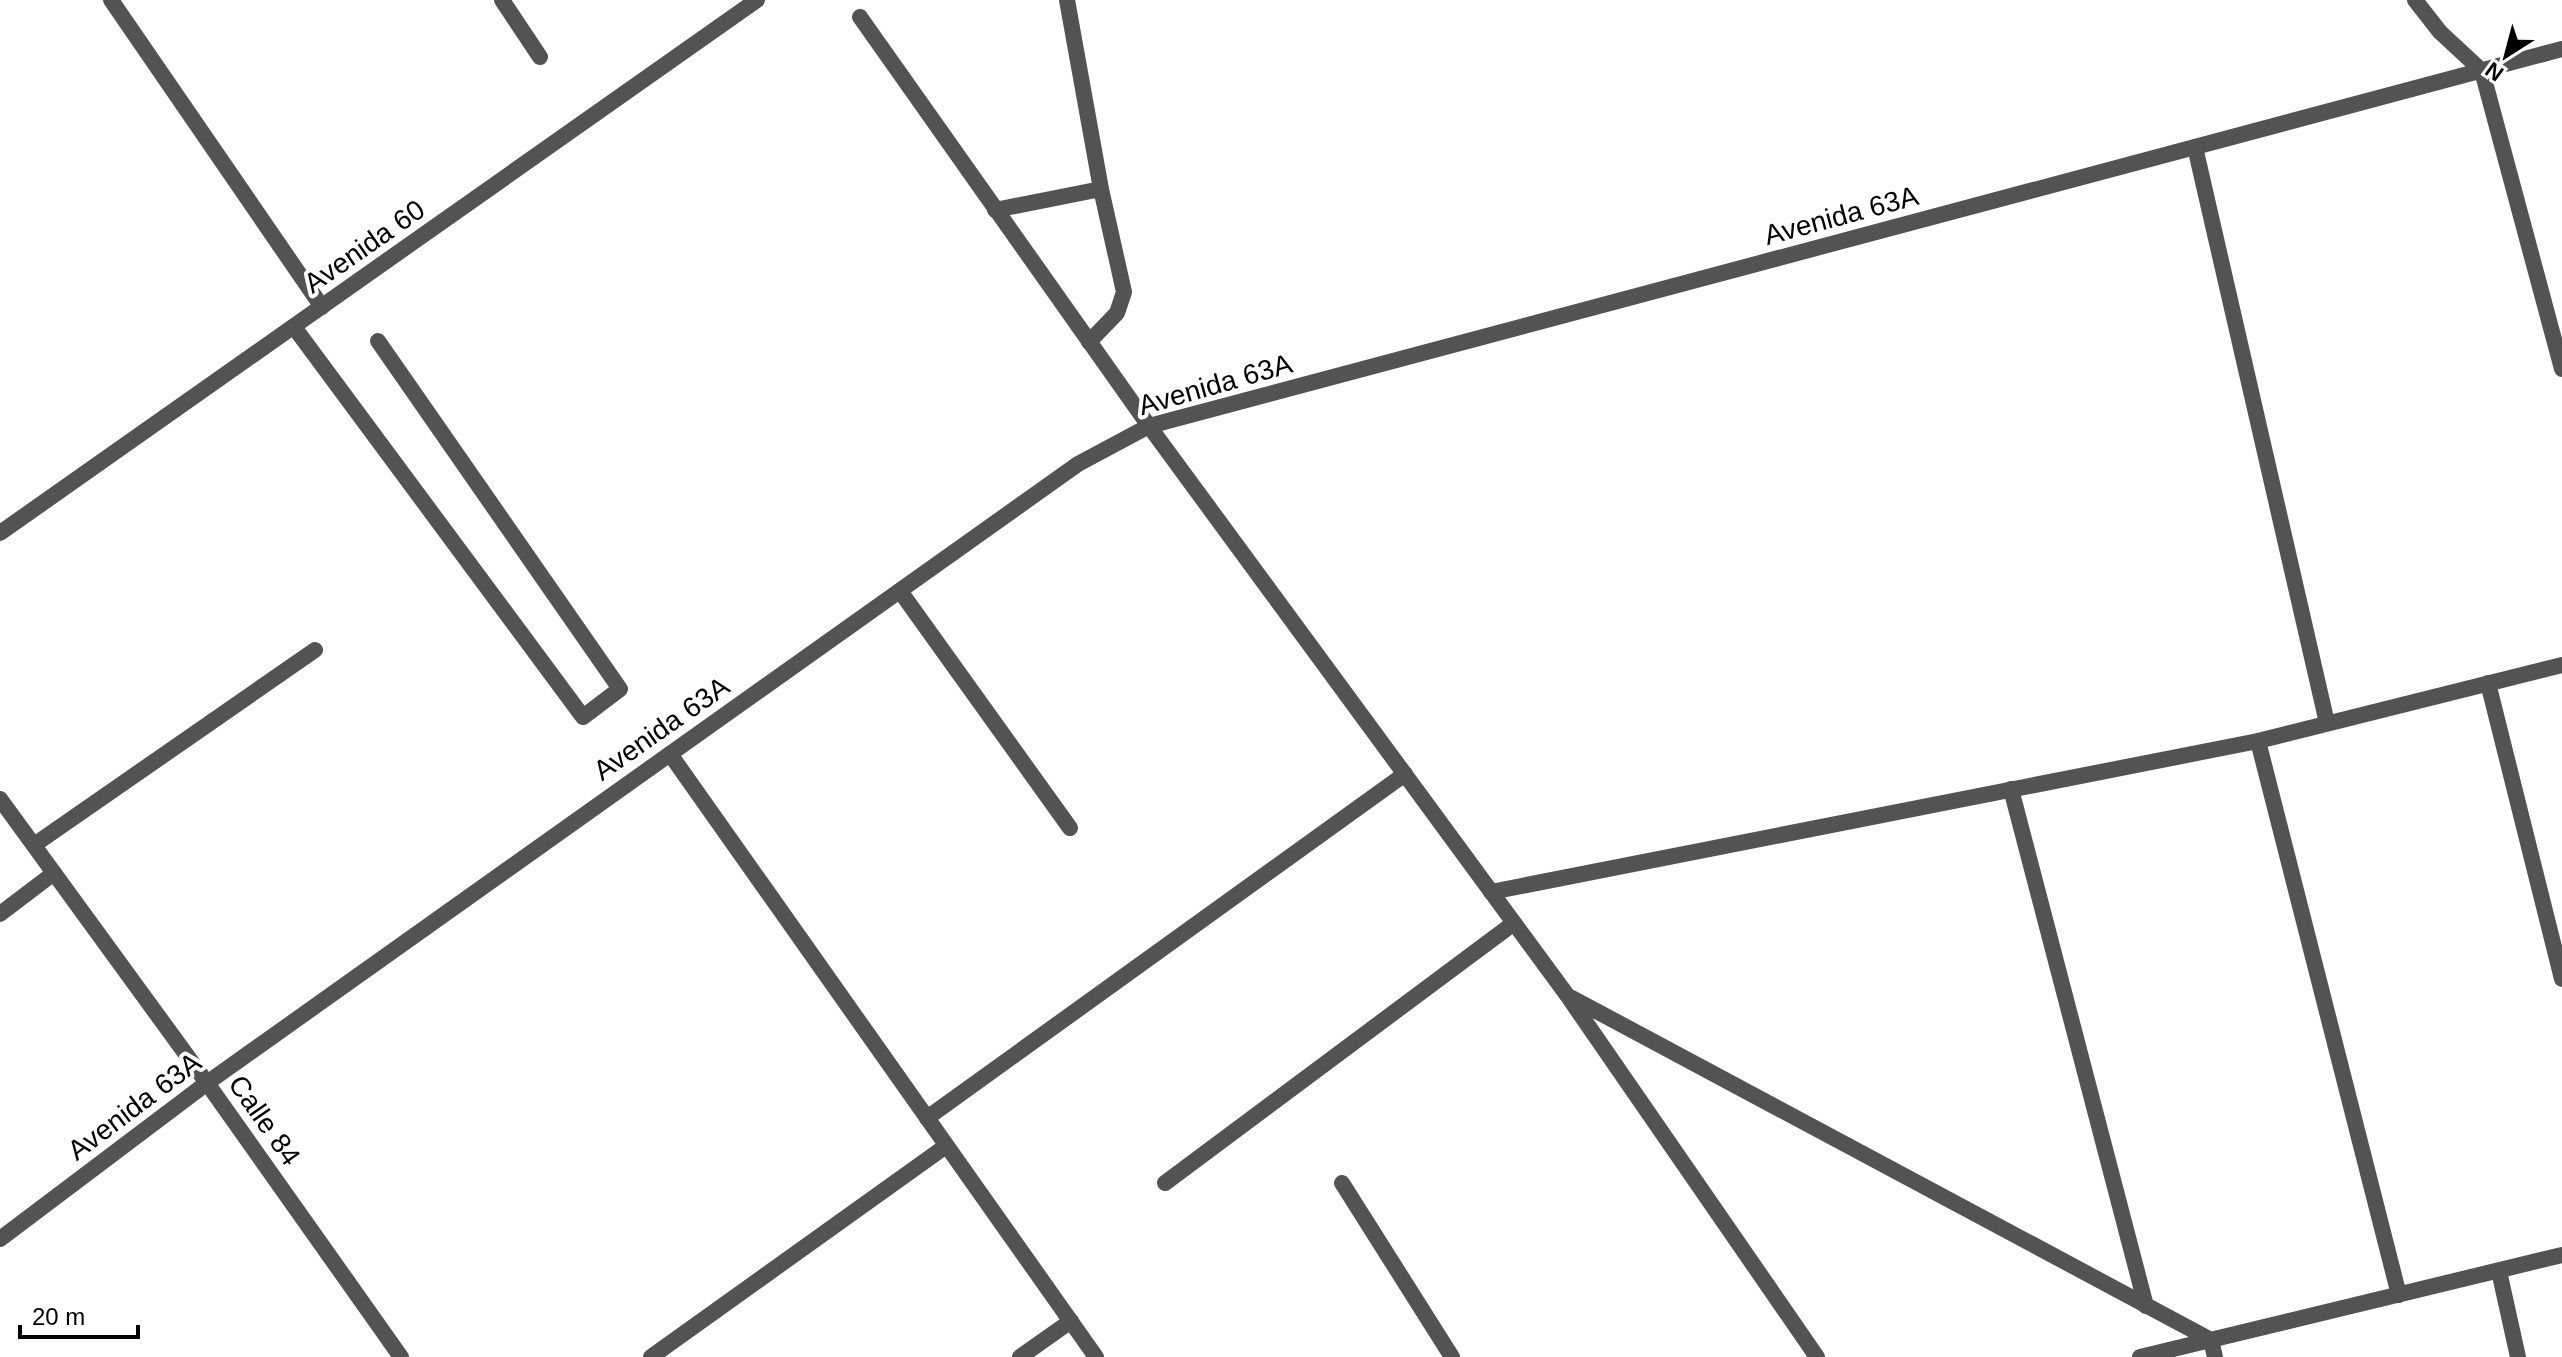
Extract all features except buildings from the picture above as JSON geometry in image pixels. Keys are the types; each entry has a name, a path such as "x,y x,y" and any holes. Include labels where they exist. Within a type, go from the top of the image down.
{"street":[{"path":"111,0 322,307"},
{"path":"502,0 540,57"},
{"name":"Avenida 60","path":"0,533 757,0"},
{"path":"1067,0 1101,189 1124,292 1117,313 1089,342"},
{"path":"2415,0 2440,32 2482,71 2562,369"},
{"path":"860,17 1149,426 1567,995 1817,1357"},
{"name":"Avenida 63A","path":"0,1239 207,1083 1078,464 1149,426 2562,49"},
{"path":"2195,147 2327,723"},
{"path":"995,210 1101,189"},
{"path":"294,327 583,717 620,689 378,341"},
{"path":"900,591 1070,828"},
{"path":"34,845 315,650"},
{"path":"1491,892 2258,741 2562,665"},
{"path":"2488,683 2561,968"},
{"path":"2258,741 2399,1295"},
{"path":"670,754 1096,1357"},
{"path":"927,1118 1405,774"},
{"path":"2011,789 2146,1306"},
{"name":"Calle 84","path":"0,799 401,1357"},
{"path":"0,914 54,873"},
{"path":"1165,1183 1514,923"},
{"path":"1567,995 2211,1340 2215,1357"},
{"path":"651,1357 946,1146"},
{"path":"1342,1183 1452,1357"},
{"path":"2140,1357 2562,1255"},
{"path":"2499,1271 2518,1357"},
{"path":"1020,1357 1071,1321"}]}
